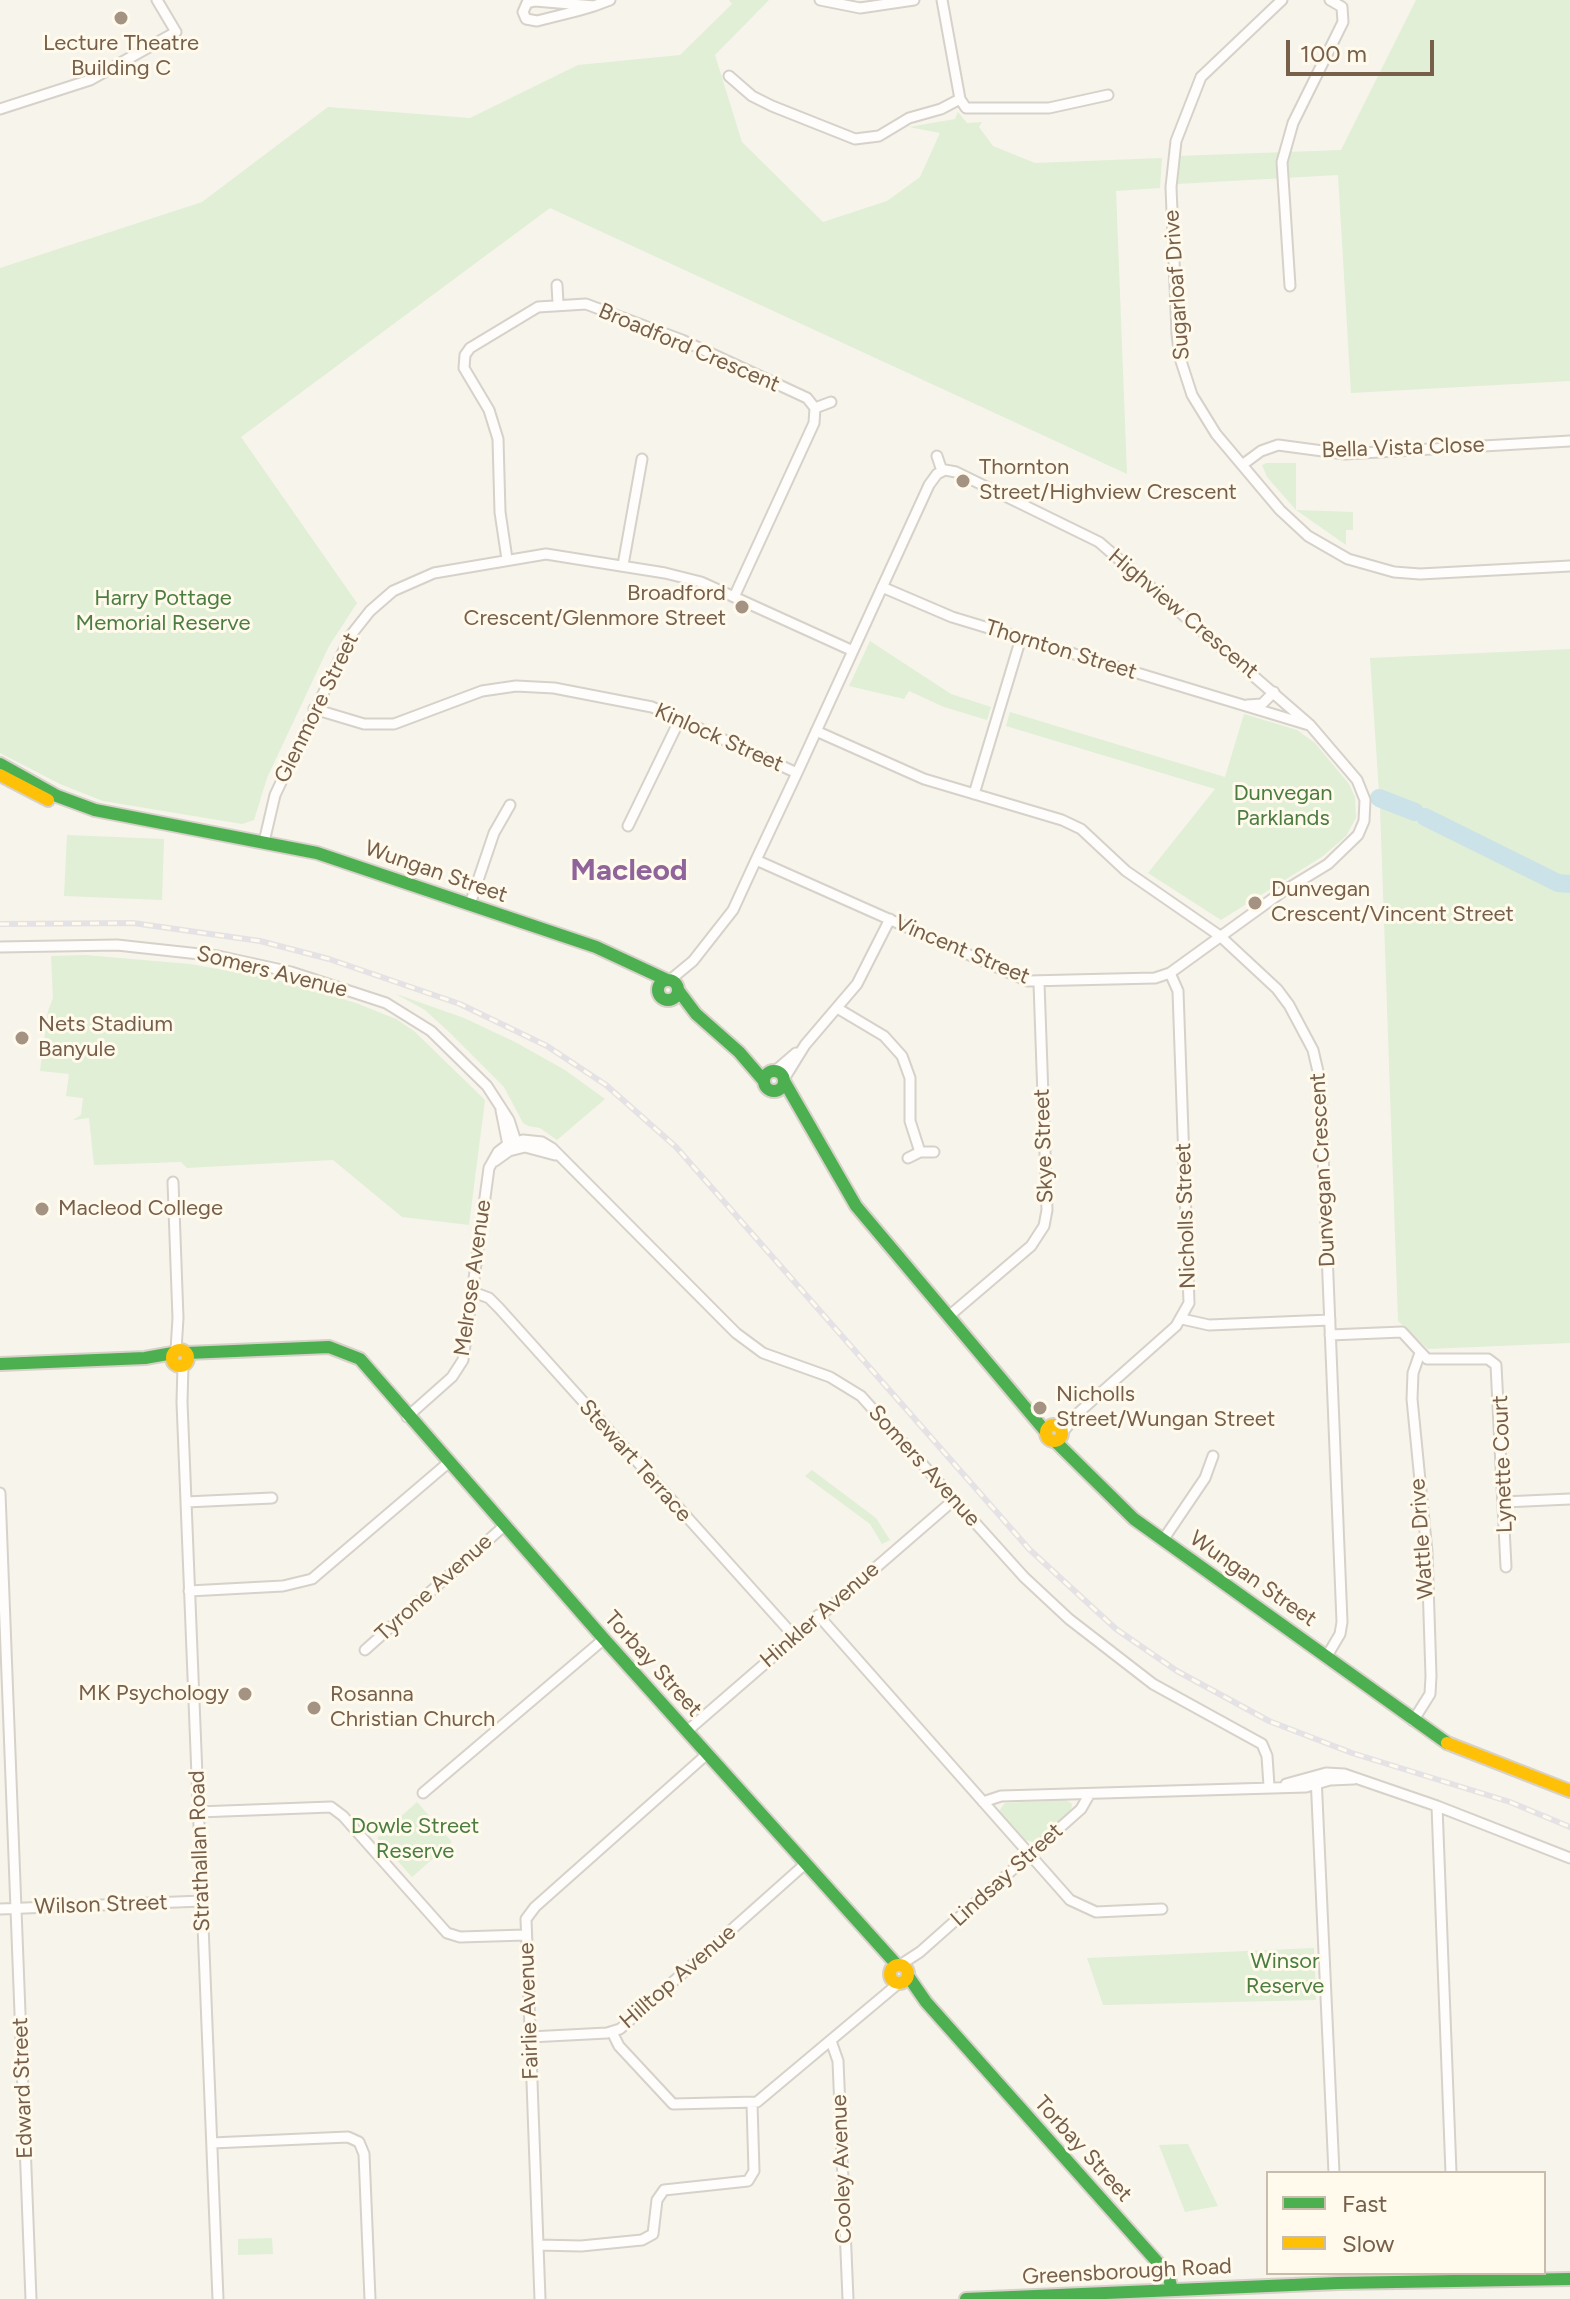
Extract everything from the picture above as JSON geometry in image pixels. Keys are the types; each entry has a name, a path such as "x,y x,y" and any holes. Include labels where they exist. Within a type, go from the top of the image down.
{"main road":[{"name":"Wungan Street","path":"0,764 57,796 95,810 317,853 631,962 670,988 739,1052 776,1079 802,1110 856,1206 1029,1408 1056,1432 1076,1462 1118,1506 1413,1721 1459,1750 1570,1791"},
{"name":"Wungan Street","path":"0,775 53,803 91,817 166,831 222,835"},
{"name":"Torbay Street","path":"180,1357 324,1355 351,1358 403,1412 1168,2274 1172,2290"},
{"path":"0,1364 180,1357"},
{"path":"1546,2269 1570,2269"},
{"name":"Greensborough Road","path":"966,2299 1172,2290 1338,2278 1452,2276 1570,2279"}],"street":[{"path":"0,109 90,80 176,32 157,0"},
{"path":"594,6 530,2 523,12 533,21 594,6 610,0"},
{"path":"820,0 860,8 914,0"},
{"path":"942,0 960,99 969,110 1036,109 1108,95"},
{"name":"Sugarloaf Drive","path":"1282,0 1201,77 1181,123 1171,175 1180,358 1199,408 1242,465 1297,527 1320,545 1359,563 1420,574 1570,566"},
{"path":"1290,286 1282,162 1293,123 1343,22 1342,7 1330,0"},
{"path":"729,76 752,96 772,106 855,139 879,136 913,116 941,109 960,99"},
{"path":"557,285 558,303"},
{"name":"Broadford Crescent","path":"507,559 500,512 498,439 489,410 464,368 464,359 470,348 525,312 558,303 597,307 654,329 807,398 815,408"},
{"path":"734,597 814,423 815,408 831,402"},
{"name":"Bella Vista Close","path":"1242,465 1261,451 1278,445 1345,454 1570,441"},
{"path":"670,988 729,917 932,479 942,471 937,456"},
{"path":"623,565 642,459"},
{"name":"Highview Crescent","path":"942,471 956,472 1092,536 1310,725 1361,787 1365,800 1364,821"},
{"name":"Glenmore Street","path":"264,842 275,795 351,635 370,611 393,591 434,573 507,559 559,554 623,565 686,577 853,651"},
{"name":"Thornton Street","path":"882,587 943,614 1310,725"},
{"path":"974,794 1021,638"},
{"name":"Kinlock Street","path":"314,709 364,724 394,724 482,691 534,686 638,703 797,773"},
{"path":"1244,705 1262,704 1274,692"},
{"path":"1277,716 1285,702"},
{"path":"628,826 680,719"},
{"name":"Dunvegan Crescent","path":"816,731 910,774 1081,829 1126,871 1220,936 1283,995 1317,1060 1342,1622 1340,1634 1327,1656"},
{"path":"470,904 494,833 510,805"},
{"name":"Vincent Street","path":"756,860 1039,983 1155,978 1170,973 1289,887 1328,864 1353,841 1364,821"},
{"path":"776,1079 865,971 890,919"},
{"name":"Somers Avenue","path":"0,947 69,944 161,949 240,960 340,987 413,1016 487,1086 500,1107 512,1146 538,1148 558,1157 736,1333 763,1353 830,1377 861,1396 1030,1584 1098,1643 1153,1684 1262,1744 1267,1756 1269,1786"},
{"name":"Nicholls Street","path":"1056,1432 1182,1319 1189,1303 1178,991 1170,973"},
{"name":"Skye Street","path":"949,1316 1031,1246 1044,1226 1047,1210 1039,983"},
{"path":"837,1008 884,1036 902,1056 910,1078 910,1121 920,1152"},
{"name":"Melrose Avenue","path":"403,1412 460,1367 473,1292 486,1180 491,1164 512,1146"},
{"path":"908,1158 920,1152 934,1152"},
{"name":"Strathallan Road","path":"173,1182 218,2299"},
{"name":"Stewart Terrace","path":"473,1292 489,1298 499,1308 794,1636"},
{"path":"1182,1319 1209,1325 1330,1320"},
{"path":"1330,1335 1402,1332 1420,1353"},
{"name":"Lynette Court","path":"1420,1353 1432,1360 1481,1359 1494,1363 1499,1375 1506,1567"},
{"name":"Wattle Drive","path":"1413,1721 1430,1694 1431,1676 1427,1552 1412,1399 1413,1373 1420,1353"},
{"path":"1163,1540 1205,1478 1213,1456"},
{"path":"189,1591 283,1586 312,1579 448,1463"},
{"name":"Edward Street","path":"0,1493 31,2299"},
{"path":"186,1502 272,1498"},
{"name":"Hinkler Avenue","path":"686,1732 955,1499"},
{"path":"1504,1502 1570,1499"},
{"name":"Tyrone Avenue","path":"365,1650 504,1526"},
{"path":"818,1615 1070,1900 1086,1910 1162,1909"},
{"path":"423,1793 604,1639"},
{"name":"Fairlie Avenue","path":"540,2299 526,1919 535,1907 706,1755"},
{"name":"Lindsay Street","path":"986,1806 1014,1798 1282,1786 1316,1780 1331,1772 1437,1806 1570,1858"},
{"path":"1316,1780 1334,2171"},
{"name":"Lindsay Street","path":"752,2103 766,2097 877,1999 920,1952 1085,1805 1089,1795"},
{"path":"1437,1806 1451,2171"},
{"path":"198,1812 331,1807 343,1816 447,1933 460,1937 525,1935"},
{"name":"Hilltop Avenue","path":"530,2037 612,2032 804,1865"},
{"name":"Wilson Street","path":"0,1909 202,1901"},
{"path":"538,2245 581,2246 647,2238 654,2231 655,2206 664,2190 748,2181 754,2171 752,2103 673,2104 619,2046 612,2032"},
{"name":"Cooley Avenue","path":"831,2041 838,2061 848,2299"},
{"path":"212,2143 348,2137 359,2142 364,2154 370,2299"}],"green space":[{"name":"Harry Pottage Memorial Reserve","path":"729,0 769,0 715,55 742,142 823,222 887,201 920,177 940,133 909,127 955,119 958,112 967,123 982,122 979,127 993,146 1035,163 1162,158 1160,188 1116,191 1127,474 550,208 241,437 357,603 329,646 267,778 254,820 242,824 103,801 60,784 0,753 0,268 202,202 328,107 470,118 578,65 680,55 732,4"},
{"path":"1416,0 1570,0 1570,381 1351,393 1338,175 1177,184 1177,156 1341,150"},
{"path":"1296,463 1296,510 1267,477 1262,465"},
{"path":"1296,510 1353,512 1353,530 1346,530 1346,545"},
{"path":"870,641 951,694 991,707 987,720 944,707 909,691 904,699 849,686"},
{"path":"1570,649 1570,1343 1428,1349 1398,1321 1380,807 1370,658"},
{"name":"Dunvegan Parklands","path":"1010,712 1225,777 1244,714 1297,730 1315,743 1349,784 1355,797 1356,818 1346,836 1323,856 1221,920 1148,873 1215,789 1006,726"},
{"path":"67,835 164,839 162,900 64,896"},
{"path":"85,955 190,964 273,979 356,1003 396,1019 414,1031 485,1100 469,1225 402,1217 333,1160 187,1168 181,1162 94,1165 89,1118 73,1120 81,1115 83,1098 66,1096 69,1074 40,1071 48,1011 53,998 51,956"},
{"path":"396,994 464,1018 515,1042 565,1070 605,1099 557,1140 540,1128 528,1126 523,1123 504,1087 449,1032 425,1010"},
{"path":"812,1470 876,1518 890,1540 882,1544 870,1524 805,1476"},
{"path":"1066,1800 1072,1804 1071,1811 1034,1842 1024,1840 999,1811 1005,1803"},
{"name":"Dowle Street Reserve","path":"417,1802 452,1842 412,1877 377,1838"},
{"name":"Winsor Reserve","path":"1314,1948 1316,2000 1103,2005 1087,1958"},
{"path":"1188,2144 1218,2206 1185,2212 1159,2145"},
{"path":"272,2238 273,2254 238,2255 238,2239"}],"waterway":[{"path":"1379,798 1415,812"},
{"path":"1425,817 1558,883 1570,884"}],"railway":[{"path":"0,924 133,923 260,941 329,959 460,1004 547,1046 606,1085 676,1147 1029,1549 1116,1629 1177,1671 1269,1721 1352,1753 1510,1802 1570,1827"}],"traffic: fast":[{"path":"0,764 57,796 95,810 317,853 596,947 667,980"},
{"path":"668,980 675,983 678,990 675,997 668,1000 661,997 658,990 661,983 668,980"},
{"path":"678,990 696,1014 739,1052 764,1081"},
{"path":"774,1071 781,1074 784,1081 781,1088 774,1091 767,1088 764,1081 767,1074 774,1071"},
{"path":"784,1081 856,1206 1046,1432"},
{"path":"187,1353 329,1347 360,1359 604,1639 897,1965"},
{"path":"0,1364 145,1358 173,1353"},
{"path":"1056,1442 1134,1519 1447,1743"},
{"path":"908,1976 926,2002 1168,2274 1172,2290"},
{"path":"966,2299 1338,2283 1570,2279"}],"traffic: slow":[{"path":"0,775 48,800"},
{"path":"177,1350 183,1350 188,1358 186,1364 177,1366 172,1361 172,1355 177,1350"},
{"path":"1051,1425 1057,1425 1062,1433 1060,1439 1051,1441 1046,1436 1046,1430 1051,1425"},
{"path":"1447,1743 1570,1791"},
{"path":"899,1965 908,1974 899,1983 890,1974 899,1965"}],"place":[{"name":"Lecture Theatre Building C","path":"121,18"},
{"name":"Thornton Street/Highview Crescent","path":"963,481"},
{"name":"Broadford Crescent/Glenmore Street","path":"742,607"},
{"name":"Dunvegan Crescent/Vincent Street","path":"1255,903"},
{"name":"Nets Stadium Banyule","path":"22,1038"},
{"name":"Macleod College","path":"42,1209"},
{"name":"Nicholls Street/Wungan Street","path":"1040,1408"},
{"name":"MK Psychology","path":"245,1694"},
{"name":"Rosanna Christian Church","path":"314,1708"}],"district":[{"name":"Macleod","path":"629,871"}]}
